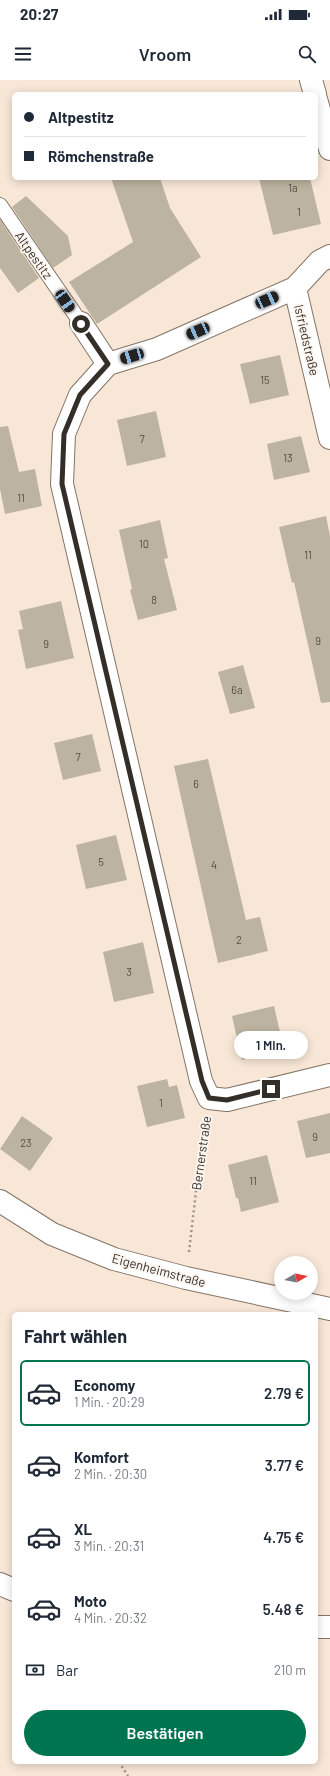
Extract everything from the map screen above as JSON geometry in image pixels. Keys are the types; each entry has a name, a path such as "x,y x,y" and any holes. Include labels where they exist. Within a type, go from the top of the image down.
{"street":[{"path":"311,80 314,92"},
{"path":"318,106 330,149"},
{"path":"108,364 157,349 295,288 320,261 330,256"},
{"name":"Isfriedstraße","path":"295,288 330,438"},
{"name":"Altpestitz","path":"81,324 108,364"},
{"name":"Bernerstraße","path":"108,364 80,395 64,434 62,484 202,1081 209,1098"},
{"path":"209,1098 227,1100 330,1075"},
{"name":"Eigenheimstraße","path":"0,1201 52,1234 114,1259 186,1278 330,1309"},
{"path":"0,1584 12,1589"},
{"path":"318,1627 330,1626"}],"lane":[{"name":"Altpestitz","path":"0,206 81,324"}],"path":[{"name":"Bernerstraße","path":"186,1278 204,1123 209,1098"},
{"path":"120,1764 128,1776"}],"building":[{"path":"112,180 161,180 170,208 201,257 97,324 69,282 133,242"},
{"path":"259,180 310,180 321,224 273,235"},
{"path":"26,196 68,236 72,255 53,268 12,207"},
{"path":"0,220 39,278 18,293 0,268"},
{"path":"280,355 289,395 250,404 240,364"},
{"path":"156,411 166,457 127,466 117,420"},
{"path":"8,426 19,472 35,469 42,506 5,514 0,489 0,427"},
{"path":"301,436 310,472 274,480 267,444"},
{"path":"326,516 330,536 330,702 321,703 294,582 292,583 279,527"},
{"path":"160,520 168,558 164,559 177,610 138,620 130,590 132,589 119,530"},
{"path":"61,601 74,658 26,669 18,630 23,629 19,611"},
{"path":"243,665 255,708 230,714 218,672"},
{"path":"92,734 101,771 63,780 54,743"},
{"path":"208,759 246,920 260,917 268,951 218,963 174,766"},
{"path":"116,835 127,880 86,889 76,845"},
{"path":"143,942 154,993 114,1002 103,952"},
{"path":"274,1006 281,1036 276,1037 279,1051 242,1060 232,1016"},
{"path":"167,1079 169,1087 177,1085 185,1118 147,1127 137,1086"},
{"path":"330,1113 330,1153 306,1158 297,1121"},
{"path":"22,1116 53,1138 30,1171 0,1149"},
{"path":"267,1155 279,1202 241,1212 228,1165"}],"route":[{"path":"81,324 108,364 80,395 64,434 62,484 202,1081 209,1098 227,1100 271,1089"}]}
